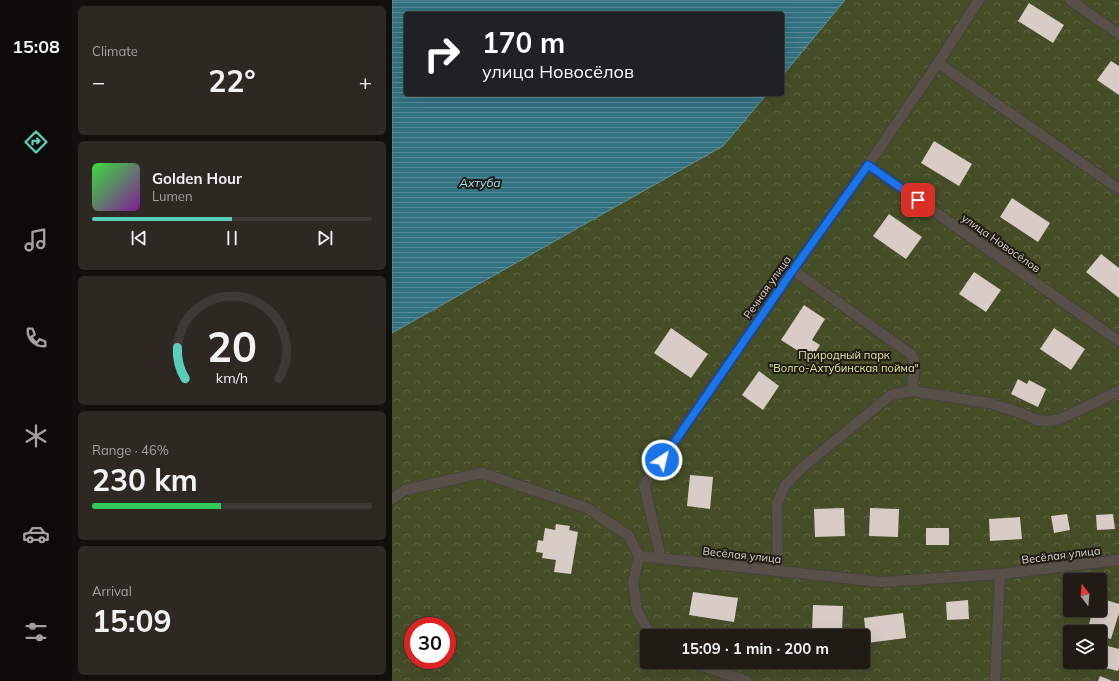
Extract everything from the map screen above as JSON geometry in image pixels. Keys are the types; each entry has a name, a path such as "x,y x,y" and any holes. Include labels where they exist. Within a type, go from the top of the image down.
{"street":[{"name":"Речная улица","path":"661,558 644,485 793,270 868,165 979,0"},
{"path":"1070,0 1119,34"},
{"path":"938,63 1119,190"},
{"name":"улица Новосёлов","path":"868,165 1119,341"},
{"path":"793,270 912,355 915,365 912,391"},
{"path":"778,571 777,504 784,487 804,466 891,395 912,391 989,403 1021,413 1037,420 1048,421 1060,419 1119,391"},
{"path":"392,499 405,490 482,473 587,508 628,534 639,556 633,582 638,610 648,629"},
{"name":"Весёлая улица","path":"639,556 882,582 1000,574 1119,560"},
{"path":"995,681 1000,574"},
{"path":"712,669 747,681"}],"green space":[{"name":"Природный парк \"Волго-Ахтубинская пойма\"","path":"755,0 1119,0 1119,681 392,681 392,228 602,96 784,96 784,12 778,12"}],"water":[{"name":"Ахтуба","path":"392,0 845,0 784,74 784,12 404,12 404,96 765,96 723,146 392,333"}],"building":[{"path":"1029,3 1064,25 1053,43 1018,21"},
{"path":"1111,61 1119,66 1119,95 1097,80"},
{"path":"934,141 972,164 959,186 921,163"},
{"path":"1012,198 1050,223 1038,242 1000,217"},
{"path":"889,214 922,237 906,259 873,236"},
{"path":"1101,254 1119,268 1119,298 1086,272"},
{"path":"974,272 1001,290 986,312 959,294"},
{"path":"804,305 825,319 812,340 820,345 811,359 781,340"},
{"path":"671,328 708,354 691,378 654,353"},
{"path":"1054,328 1085,349 1071,370 1040,349"},
{"path":"759,371 779,386 763,410 742,395"},
{"path":"1018,379 1027,384 1029,380 1046,389 1038,407 1011,394"},
{"path":"690,475 713,477 710,509 687,506"},
{"path":"844,508 845,536 815,537 814,509"},
{"path":"870,508 899,509 898,537 869,536"},
{"path":"1067,514 1070,530 1054,533 1051,516"},
{"path":"1113,514 1115,529 1097,530 1096,515"},
{"path":"1020,517 1022,539 990,541 989,519"},
{"path":"556,524 570,526 569,530 578,532 571,574 554,572 556,560 542,558 543,553 536,552 538,540 543,541 545,528 555,530"},
{"path":"926,528 949,528 949,545 926,545"},
{"path":"693,592 738,598 734,622 689,615"},
{"path":"968,600 969,619 947,620 946,602"},
{"path":"1107,600 1119,604 1119,613 1111,639 1107,638 1107,625 1089,625 1091,617 1107,617"},
{"path":"813,605 843,606 842,629 812,629"},
{"path":"903,613 906,638 870,643 870,629 865,629 864,618"},
{"path":"1107,646 1119,649 1118,671 1107,668"},
{"path":"1100,676 1112,681 1098,681"}],"route":[{"path":"662,460 793,270 868,165 918,200"}]}
